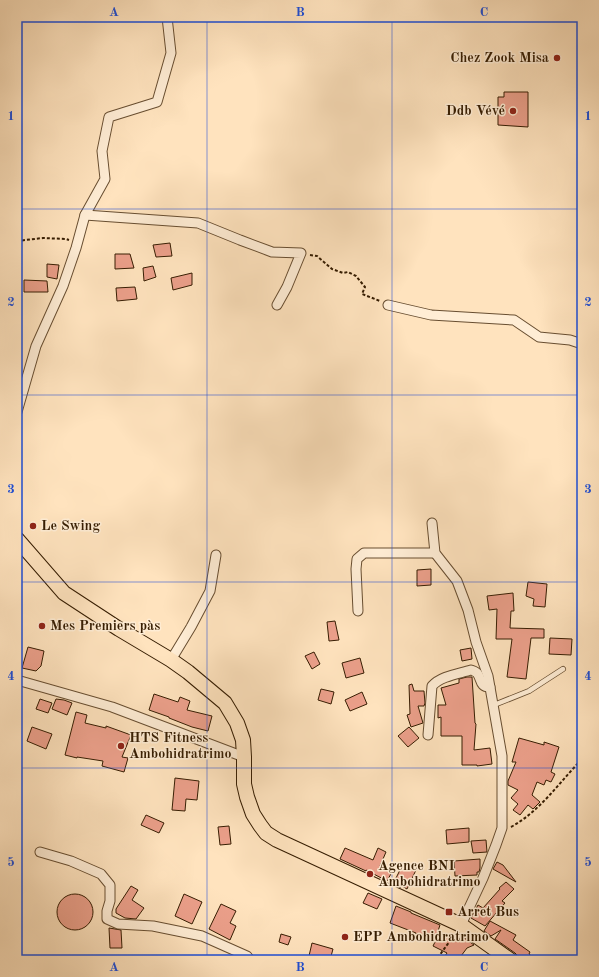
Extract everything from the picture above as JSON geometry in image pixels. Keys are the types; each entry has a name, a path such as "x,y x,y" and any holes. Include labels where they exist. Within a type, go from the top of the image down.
{"main road":[{"path":"17,539 64,593 119,629 171,660 188,672 225,703 237,723 243,740 244,784 247,797 253,814 266,833 277,840 461,925 510,960"}],"street":[{"path":"17,412 36,346 63,286 78,243 85,215 105,179 102,151 109,117 157,102 171,53 168,17"},
{"path":"85,215 198,223 272,252 301,254 287,287 277,305"},
{"path":"388,305 431,315 514,320 539,337 570,340 582,344"},
{"path":"432,522 435,553 457,581 468,610 476,642 488,676 502,756 502,828 461,925"},
{"path":"358,611 357,559 364,553 435,553"},
{"path":"171,660 210,591 216,555"},
{"path":"428,735 432,686 435,682 471,670 477,672 483,685 490,687"},
{"path":"17,680 112,707 244,757"},
{"path":"40,852 71,861 101,874 110,885 110,901 107,911 107,919 118,924 153,926 202,936 246,956 250,960"}],"lane":[{"path":"494,705 529,691 563,668"}],"path":[{"path":"17,241 42,238 66,239 78,243"},
{"path":"301,254 316,256 332,269 343,273 348,272 356,276 365,286 362,294 374,299"},
{"path":"502,828 511,827 530,814 547,799 582,759"},
{"path":"433,960 439,956 461,925"}],"building":[{"name":"Ddb Vévé","path":"504,92 528,92 528,127 498,125 498,97 504,97"},
{"path":"170,243 172,256 156,257 153,245"},
{"path":"115,254 130,254 134,268 115,269"},
{"path":"47,264 59,265 57,279 47,277"},
{"path":"153,266 156,277 144,281 143,268"},
{"path":"192,273 192,285 173,290 171,278"},
{"path":"24,280 47,281 48,292 24,292"},
{"path":"135,287 137,299 117,301 116,288"},
{"path":"431,569 431,585 417,586 417,570"},
{"path":"528,582 547,584 545,607 533,606 534,599 526,596"},
{"path":"513,593 514,611 511,611 510,628 544,629 544,638 531,638 526,679 507,677 512,639 496,639 497,609 489,610 487,596"},
{"path":"335,621 339,640 329,641 327,622"},
{"path":"550,638 572,639 571,655 549,654"},
{"path":"28,647 44,651 41,666 36,671 22,668"},
{"path":"471,648 472,659 462,661 460,650"},
{"path":"314,652 320,664 312,669 305,656"},
{"path":"360,658 364,673 346,678 342,663"},
{"path":"472,677 476,724 474,750 490,748 492,764 477,766 462,765 462,736 441,736 441,717 438,718 438,705 446,705 441,688 459,683 459,679"},
{"path":"412,684 414,691 424,691 425,703 424,706 418,706 423,723 411,727 407,715 410,714 409,685"},
{"path":"321,689 334,692 331,704 318,700"},
{"path":"362,692 367,704 350,711 345,700"},
{"path":"154,694 178,702 180,697 190,701 187,710 212,716 208,731 192,727 149,710"},
{"path":"40,699 52,703 48,713 36,709"},
{"path":"56,699 72,703 67,715 52,709"},
{"path":"76,712 87,715 85,723 106,728 106,726 131,735 122,757 128,758 124,772 102,766 103,761 65,755"},
{"path":"32,727 52,734 46,749 27,741"},
{"path":"409,727 419,738 408,747 398,736"},
{"path":"519,738 544,745 544,742 559,747 551,772 555,774 551,782 546,780 544,785 537,782 532,795 540,802 533,809 528,805 520,815 513,810 518,804 511,798 518,790 508,785 508,781 516,762 512,762"},
{"path":"175,778 199,781 197,800 186,799 185,811 172,810"},
{"path":"146,815 164,823 159,833 141,825"},
{"path":"229,826 231,844 220,845 218,827"},
{"path":"469,828 469,842 447,844 446,830"},
{"path":"486,840 487,852 473,853 471,841"},
{"path":"345,848 373,860 378,848 386,852 380,866 392,872 387,881 340,859"},
{"path":"480,859 480,868 477,875 455,876 454,861"},
{"path":"497,862 503,865 516,882 493,869"},
{"path":"403,864 416,870 407,889 402,886 400,888 399,887 396,878"},
{"path":"506,882 514,889 502,901 505,903 485,926 471,918 478,905 483,908 500,889 499,888"},
{"path":"131,886 138,890 132,900 144,908 136,919 125,918 116,913 116,909"},
{"path":"368,893 382,899 377,909 363,903"},
{"path":"79,894 88,899 92,905 92,919 88,925 79,930 71,930 62,925 58,919 57,908 62,899 68,895"},
{"path":"184,894 202,902 192,924 175,916"},
{"path":"221,904 236,911 230,923 236,926 230,940 209,929"},
{"path":"396,906 440,925 438,931 456,941 460,935 474,945 467,948 458,960 451,960 445,956 447,953 433,946 435,942 390,923"},
{"path":"490,921 516,935 513,940 530,952 529,954 536,960 522,960 515,953 495,939 501,930 491,936 484,931"},
{"path":"109,928 121,930 122,948 110,948"},
{"path":"281,934 291,937 288,945 279,942"},
{"path":"312,943 333,949 330,960 322,960 309,956"}],"place":[{"name":"Chez Zook Misa","path":"557,58"},
{"name":"Ddb Vévé","path":"513,111"},
{"name":"Le Swing","path":"33,526"},
{"name":"Mes Premiers pàs","path":"42,626"},
{"name":"HTS Fitness Ambohidratrimo","path":"121,746"},
{"name":"Agence BNI Ambohidratrimo","path":"370,874"},
{"name":"Arret Bus","path":"449,912"},
{"name":"EPP Ambohidratrimo","path":"345,937"}]}
